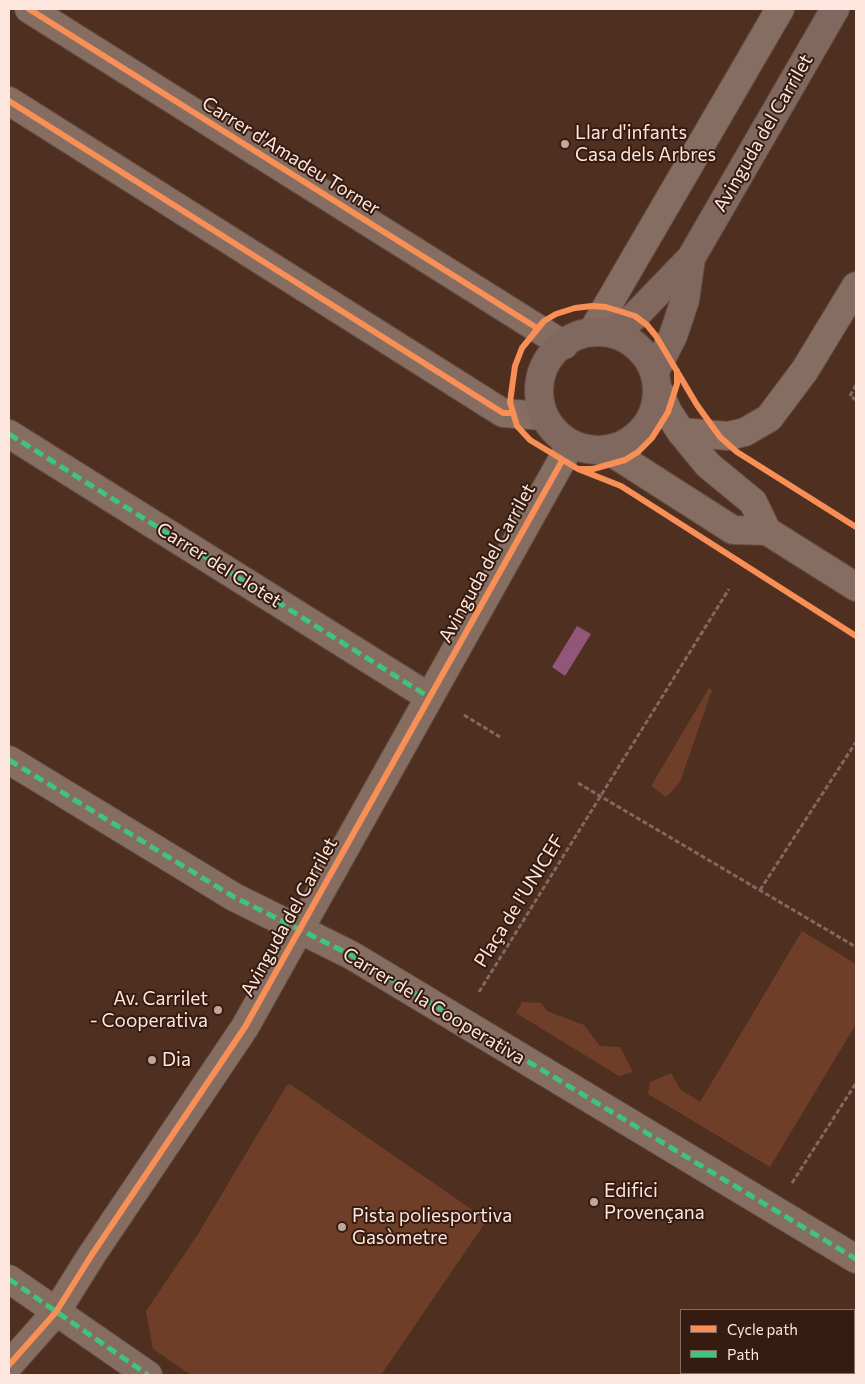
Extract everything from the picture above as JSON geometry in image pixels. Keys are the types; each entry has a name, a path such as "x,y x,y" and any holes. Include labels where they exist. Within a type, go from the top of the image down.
{"main road":[{"name":"Avinguda del Carrilet","path":"691,258 834,9"},
{"path":"691,258 685,300 656,380 656,407 646,424 622,446 608,450 594,451 571,444 549,426 543,416 539,403 539,386 543,371 552,357 564,345 577,337 601,332 635,316 691,258"},
{"path":"601,332 634,344 646,356 656,380"}],"street":[{"name":"Carrer d'Amadeu Torner","path":"29,9 564,345"},
{"path":"601,332 780,9"},
{"path":"9,101 503,413 543,416"},
{"path":"681,432 728,436 745,432 769,418 805,370 856,286"},
{"path":"656,380 668,412 681,432 708,465 753,502 767,531"},
{"name":"Carrer del Clotet","path":"9,434 429,697"},
{"name":"Avinguda del Carrilet","path":"9,1365 56,1312 90,1256 245,1027 571,444"},
{"path":"608,450 733,530 767,531 856,587"},
{"name":"Carrer de la Cooperativa","path":"9,760 234,897 351,955 856,1258"},
{"path":"9,1279 148,1375"}],"path":[{"path":"856,385 850,396 856,400"},
{"path":"464,715 500,737"},
{"path":"760,890 856,742"},
{"path":"578,783 856,947"},
{"path":"776,1210 856,1083"}],"shaded area":[{"path":"577,626 591,634 565,676 552,667"},
{"path":"709,688 712,690 680,782 666,797 651,786"},
{"path":"802,931 856,964 856,1024 770,1167 648,1094 650,1082 671,1073 680,1089 700,1102"},
{"path":"522,1002 541,1003 547,1011 584,1025 600,1046 620,1047 633,1072 619,1076 516,1013"},
{"name":"Pista poliesportiva Gasòmetre","path":"290,1084 487,1220 381,1375 191,1375 153,1349 146,1311 198,1234 287,1085"}],"marked path":[{"path":"9,434 429,697"},
{"path":"9,760 234,897 351,955 856,1259"},
{"path":"9,1279 148,1375"}],"cycle path":[{"path":"29,9 537,328"},
{"path":"9,101 503,413 512,413"},
{"path":"856,527 737,452 720,437 697,405 656,336 647,325 635,316 606,307 575,308 556,314 544,321 522,348 515,366 510,402 517,426 530,440 578,469 621,486 856,636"},
{"path":"580,469 593,469 625,460 638,452 652,438 668,412 677,384 677,371"},
{"path":"9,1365 56,1312 91,1256 245,1027 562,461"}],"place":[{"name":"Llar d'infants Casa dels Arbres","path":"565,144"},
{"name":"Av. Carrilet - Cooperativa","path":"218,1010"},
{"name":"Dia","path":"152,1060"},
{"name":"Edifici Provençana","path":"594,1202"},
{"name":"Pista poliesportiva Gasòmetre","path":"342,1227"}]}
